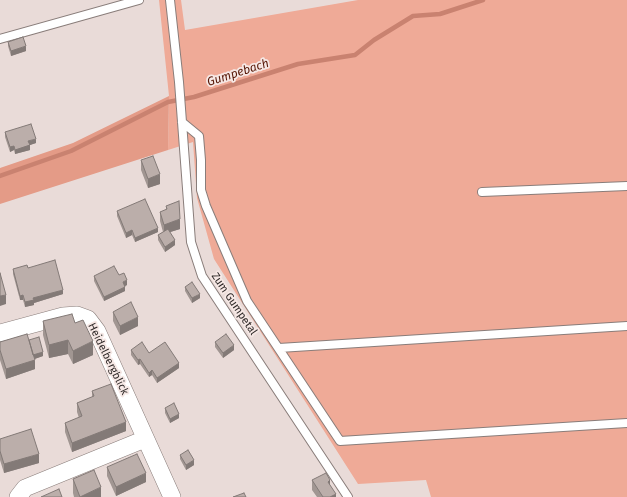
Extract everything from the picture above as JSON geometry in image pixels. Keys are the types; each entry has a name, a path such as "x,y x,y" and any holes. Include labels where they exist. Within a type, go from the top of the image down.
{"street":[{"name":"Heidelbergblick","path":"0,333 64,316 77,315 88,319 97,331 172,497"},
{"path":"18,497 25,488 145,439"}],"lane":[{"path":"0,39 139,0"},
{"name":"Zum Gumpetal","path":"170,0 179,82 191,242 202,276 348,497"},
{"path":"182,120 199,136 201,190 206,206 246,301 340,441 627,423"},
{"path":"482,192 627,186"},
{"path":"279,348 627,326"}],"shaded area":[{"path":"159,0 181,0 185,30 358,0 627,0 627,497 431,497 426,480 358,484 214,259 197,198 193,142 168,150 169,96"},
{"path":"169,96 168,150 0,204 0,168 73,143"}],"building":[{"path":"23,37 26,46 11,51 8,42"},
{"path":"31,124 36,139 28,141 30,145 15,150 14,146 10,147 5,132"},
{"path":"153,156 160,174 148,179 141,160"},
{"path":"145,199 158,228 135,238 132,230 126,233 117,211"},
{"path":"179,201 180,219 164,225 160,212 167,209 166,206"},
{"path":"168,229 175,240 165,247 158,235"},
{"path":"55,260 63,290 33,298 34,300 25,302 23,295 20,296 13,269 27,265 28,268"},
{"path":"114,266 119,275 124,273 127,280 123,282 125,287 104,297 94,276"},
{"path":"0,273 6,295 0,296"},
{"path":"192,282 200,294 192,298 185,287"},
{"path":"131,302 138,317 120,326 113,312"},
{"path":"72,314 75,323 83,320 93,341 73,351 68,340 49,345 43,321"},
{"path":"27,334 35,360 6,369 0,350 0,342"},
{"path":"226,334 234,345 223,353 215,342"},
{"path":"39,337 43,352 33,355 29,340"},
{"path":"142,342 149,353 165,342 179,363 157,378 152,370 149,373 140,359 138,360 131,350"},
{"path":"111,384 126,422 72,443 65,423 82,416 77,403 94,396 92,391"},
{"path":"174,403 179,414 170,419 165,408"},
{"path":"31,429 39,454 4,464 0,451 0,439"},
{"path":"188,450 194,460 186,465 180,455"},
{"path":"137,454 146,473 116,487 107,467"},
{"path":"94,470 101,487 80,497 73,479"},
{"path":"326,473 330,480 328,482 336,494 330,497 323,497 312,480"},
{"path":"59,489 62,497 41,497"},
{"path":"244,493 246,497 233,497"}],"waterway":[{"name":"Gumpebach","path":"0,176 71,151 168,102 194,97 298,64 355,55 374,40 413,16 440,14 483,0"}]}
